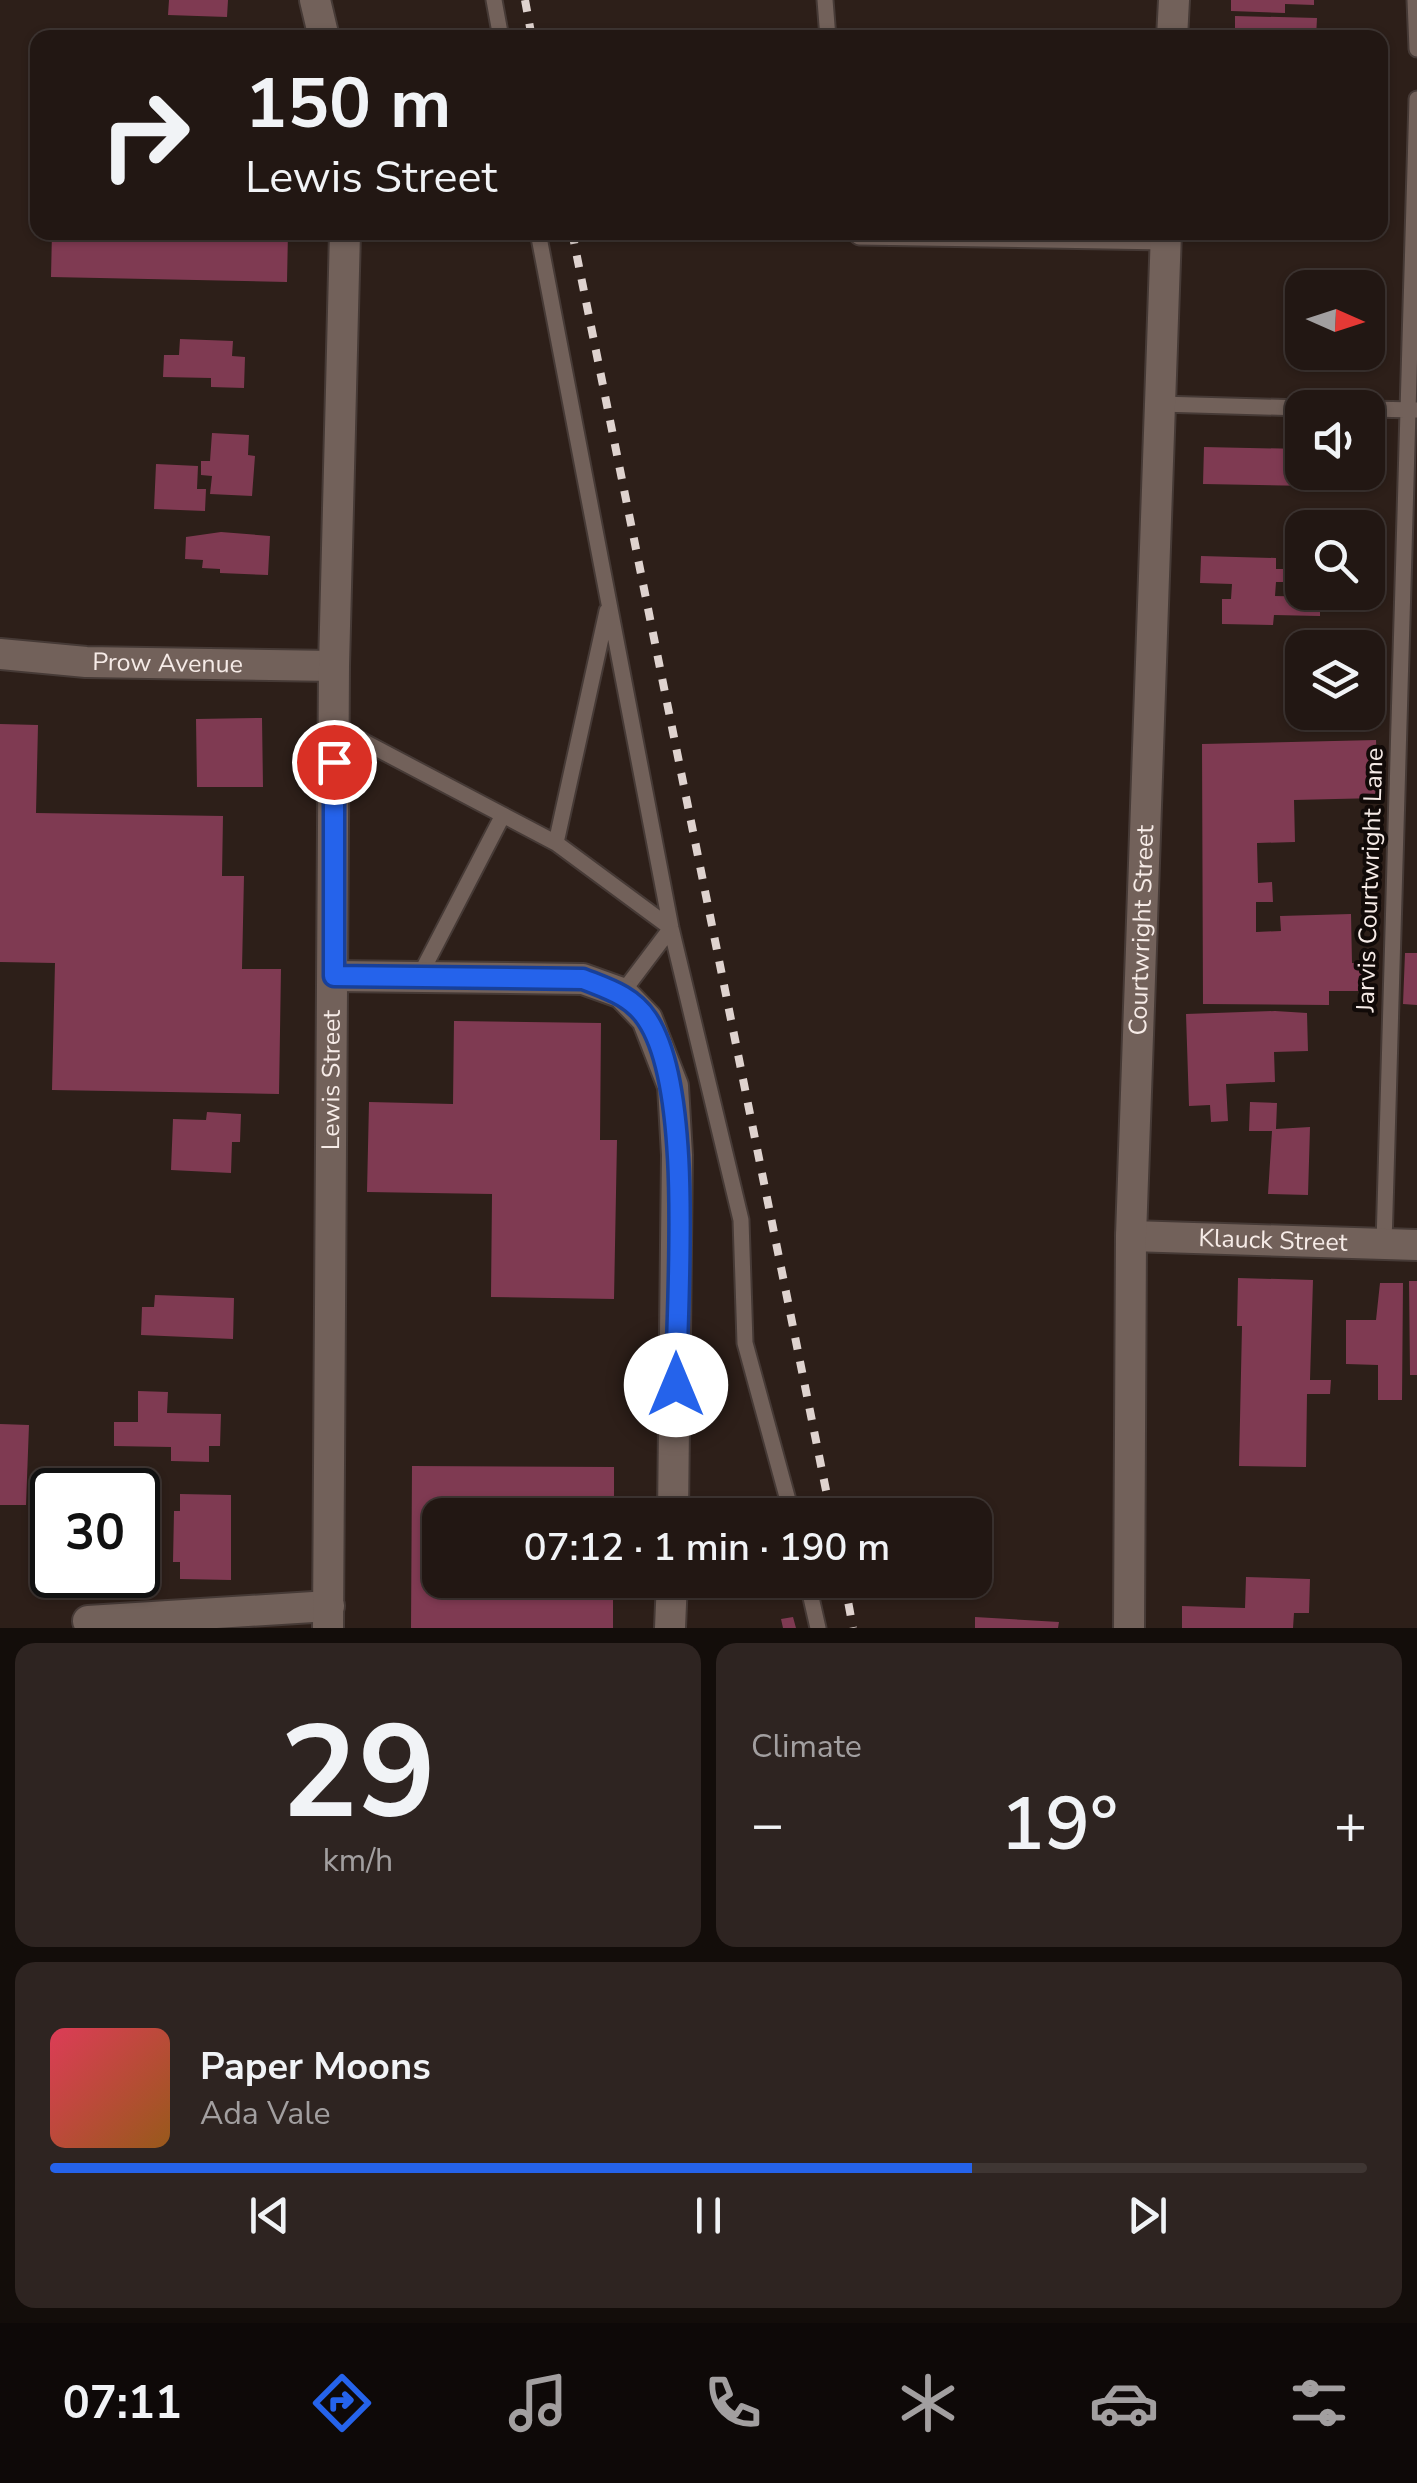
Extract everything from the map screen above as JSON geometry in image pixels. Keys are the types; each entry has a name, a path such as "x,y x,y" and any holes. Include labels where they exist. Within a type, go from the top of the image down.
{"street":[{"path":"315,0 322,30"},
{"path":"1172,30 1174,0"},
{"name":"Lewis Street","path":"329,1617 334,666 346,240"},
{"name":"Courtwright Street","path":"1129,1628 1130,1236 1166,240"},
{"name":"Prow Avenue","path":"0,654 86,662 334,666"},
{"path":"334,976 583,979 622,994 648,1020 673,1086 677,1155 673,1498"},
{"name":"Klauck Street","path":"1130,1236 1417,1245"},
{"path":"670,1628 671,1598"},
{"path":"88,1621 329,1617"}],"lane":[{"path":"494,0 500,30"},
{"path":"825,0 827,30"},
{"path":"1415,0 1417,49"},
{"name":"Jarvis Courtwright Lane","path":"1384,1244 1414,410 1417,98"},
{"path":"540,240 672,928 741,1220 745,1342 787,1498"},
{"path":"1160,404 1285,408"},
{"path":"1385,409 1414,410"},
{"path":"556,843 609,602"},
{"path":"334,726 556,843 672,928"},
{"path":"419,977 503,815"},
{"path":"622,994 672,928"},
{"path":"811,1598 818,1628"}],"building":[{"path":"169,0 228,0 227,17 168,15"},
{"path":"1231,0 1314,0 1314,5 1285,4 1285,13 1231,11"},
{"path":"1235,16 1317,18 1316,30 1235,30"},
{"path":"52,240 288,240 287,282 51,277"},
{"path":"180,339 233,341 232,356 245,357 244,388 211,387 211,378 163,377 164,355 179,355"},
{"path":"212,433 249,435 248,455 255,456 252,496 210,494 212,476 201,475 201,461 210,461"},
{"path":"1204,447 1285,449 1285,486 1203,484"},
{"path":"156,464 198,466 197,489 206,489 205,511 154,509"},
{"path":"221,532 270,536 268,575 220,573 220,569 202,568 203,560 185,559 186,537"},
{"path":"1201,556 1276,558 1276,569 1285,569 1285,582 1276,582 1275,596 1285,596 1285,610 1320,610 1320,616 1274,615 1273,625 1222,624 1222,599 1231,599 1232,584 1200,583"},
{"path":"262,718 263,787 197,787 196,719"},
{"path":"0,724 38,725 36,813 223,816 222,876 244,876 242,969 281,969 279,1094 52,1090 55,963 0,962"},
{"path":"1376,740 1378,798 1294,800 1295,842 1257,843 1258,883 1272,882 1273,902 1256,902 1256,932 1281,931 1280,916 1351,914 1352,963 1363,963 1363,991 1329,991 1329,1005 1203,1004 1202,744"},
{"path":"1405,953 1417,953 1417,1005 1403,1004"},
{"path":"1307,1013 1308,1051 1274,1052 1275,1082 1226,1084 1228,1121 1211,1122 1210,1105 1189,1106 1186,1014"},
{"path":"454,1021 601,1023 600,1140 617,1140 614,1299 491,1297 492,1194 367,1192 369,1102 453,1104"},
{"path":"1250,1102 1277,1103 1276,1129 1310,1127 1308,1195 1268,1194 1272,1131 1249,1131"},
{"path":"207,1112 241,1114 240,1142 232,1142 231,1173 171,1170 173,1119 206,1120"},
{"path":"1238,1278 1313,1280 1310,1380 1331,1380 1330,1394 1307,1394 1306,1467 1239,1466 1242,1326 1237,1326"},
{"path":"1409,1281 1417,1281 1417,1375 1410,1375"},
{"path":"1380,1283 1403,1283 1402,1400 1378,1400 1378,1365 1346,1364 1346,1320 1376,1320"},
{"path":"155,1295 234,1298 233,1339 141,1335 142,1307 154,1307"},
{"path":"138,1391 168,1392 167,1413 221,1414 220,1446 209,1446 209,1462 171,1461 171,1447 114,1446 114,1422 138,1422"},
{"path":"0,1424 29,1425 26,1505 0,1505"},
{"path":"412,1466 614,1467 614,1498 422,1498 422,1598 613,1598 613,1628 411,1628"},
{"path":"180,1494 231,1495 231,1580 180,1579 180,1562 173,1562 174,1511 180,1511"},
{"path":"1246,1577 1310,1579 1309,1613 1294,1613 1293,1628 1182,1628 1182,1606 1245,1608"},
{"path":"793,1617 796,1628 783,1628 781,1619"},
{"path":"975,1617 1059,1622 1058,1628 975,1628"}],"railway":[{"path":"525,0 531,30"},
{"path":"574,240 828,1498"},
{"path":"847,1598 853,1628"}],"route":[{"path":"334,762 334,976 583,979 622,994 648,1020 673,1086 677,1155 676,1385"}]}
